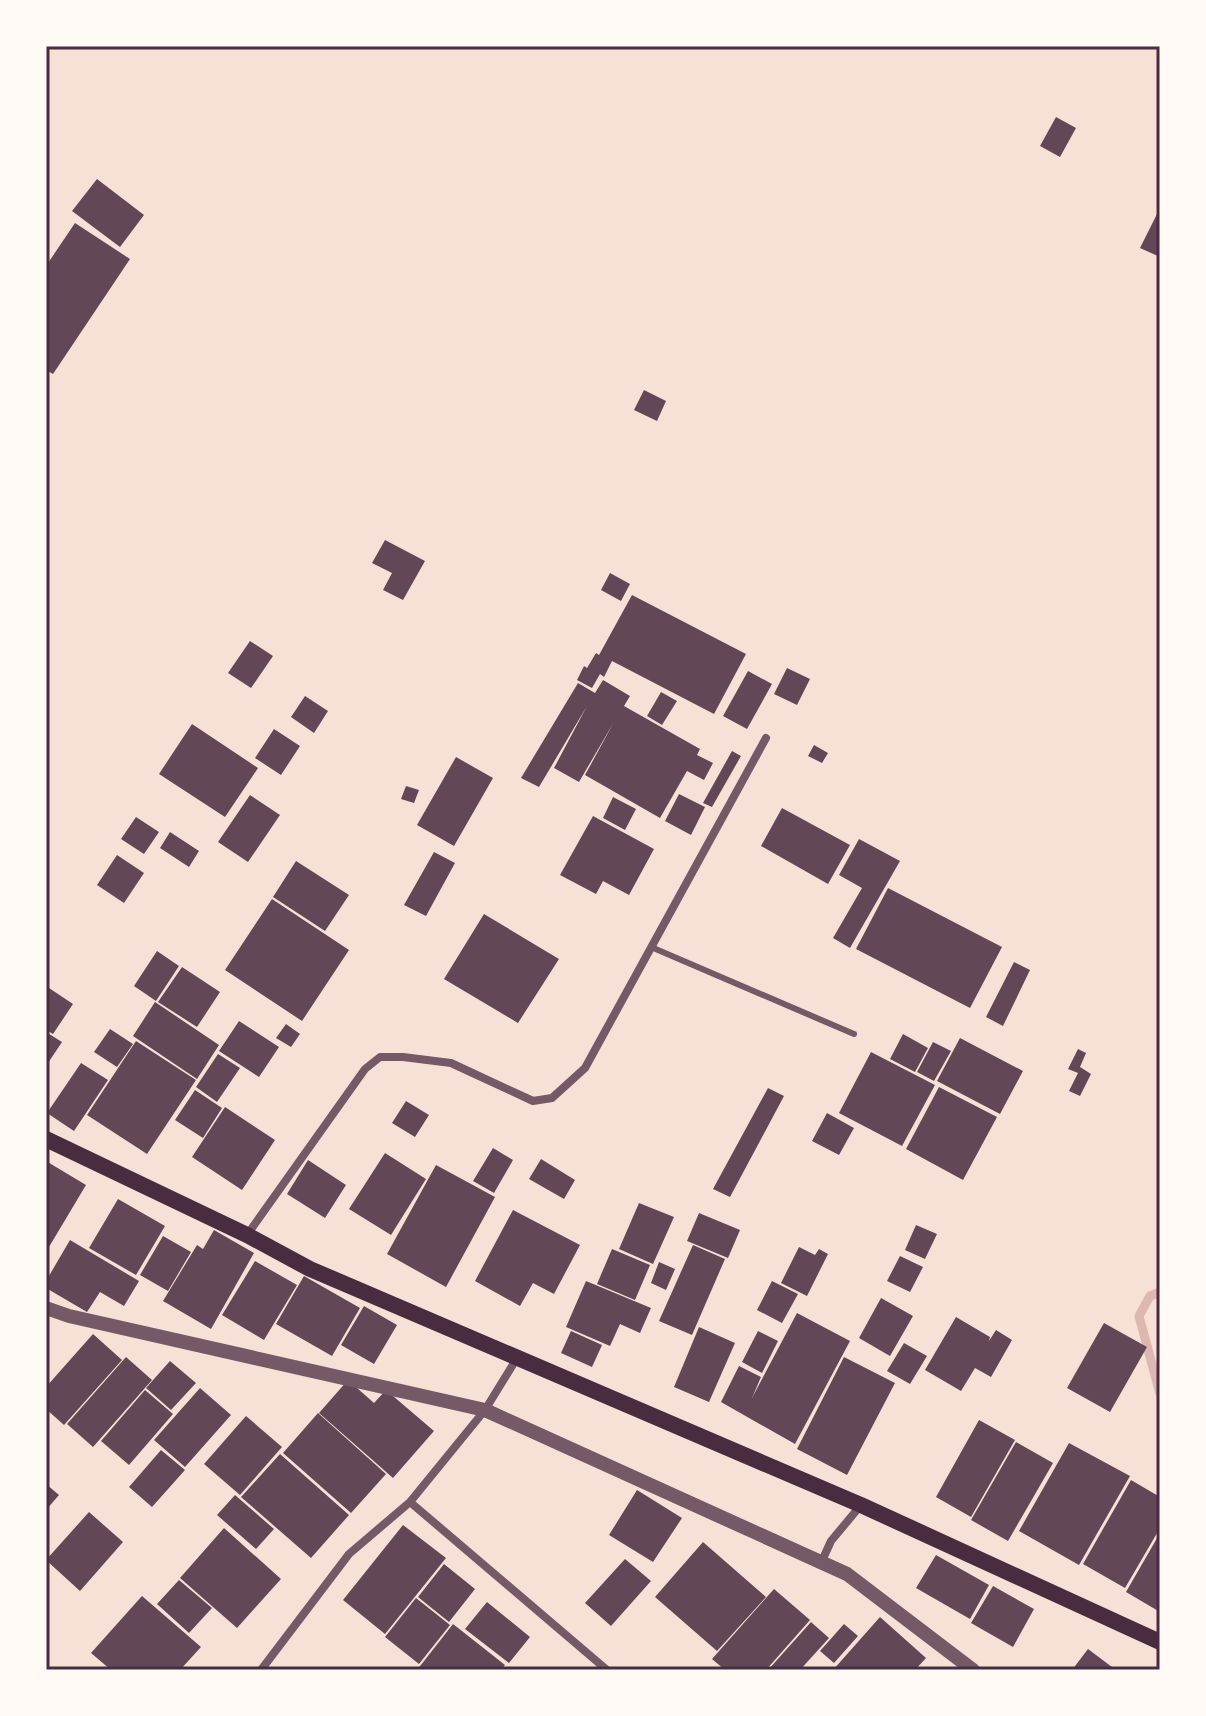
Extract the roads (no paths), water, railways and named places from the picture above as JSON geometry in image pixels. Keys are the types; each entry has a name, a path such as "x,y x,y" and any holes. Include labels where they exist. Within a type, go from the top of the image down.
{"main road":[{"path":"46,1139 247,1235 310,1269 861,1505 1160,1642"}],"street":[{"path":"247,1235 365,1069 380,1057 451,1063 533,1101 552,1098 585,1068 766,738"},
{"path":"46,1308 69,1316 485,1410 847,1574 973,1670"},
{"path":"261,1670 349,1554 410,1502 485,1410 517,1358"},
{"path":"410,1502 607,1670"},
{"path":"821,1563 831,1541 861,1505"}],"lane":[{"path":"651,947 854,1034"}],"waterway":[{"path":"1160,1292 1150,1296 1139,1316 1160,1394"}]}
